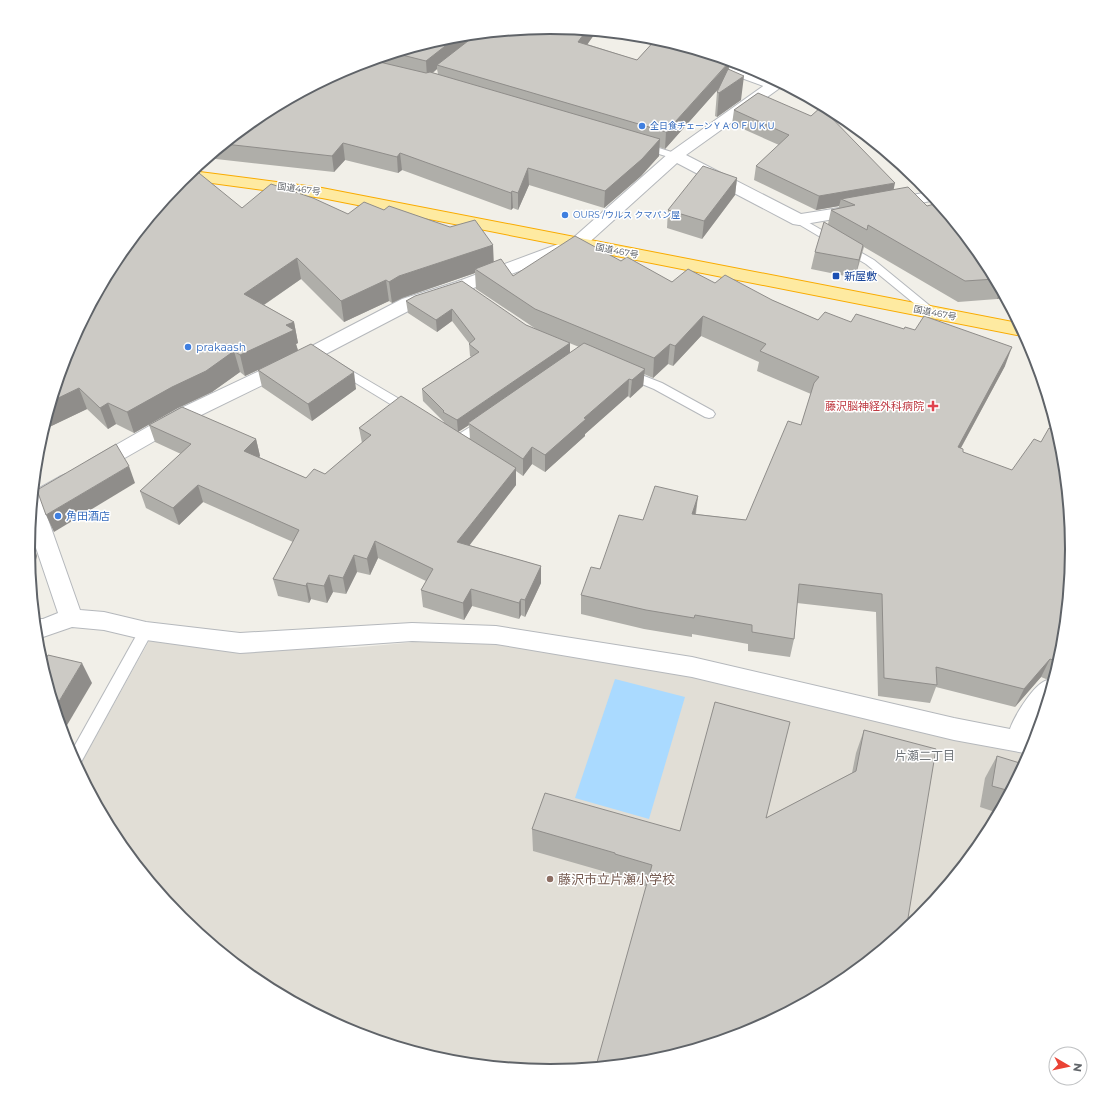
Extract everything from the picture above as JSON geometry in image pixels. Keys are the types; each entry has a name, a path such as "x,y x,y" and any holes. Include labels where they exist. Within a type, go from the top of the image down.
{"highway":[{"name":"国道467号","path":"195,176 322,193 1015,329"}],"street":[{"path":"38,498 186,414 315,352 409,303 468,290 578,243 675,156 774,85"},
{"path":"675,156 799,220 926,197"},
{"path":"36,516 71,618"},
{"path":"41,628 71,618 104,621 146,631 240,643 412,632 496,635 692,667 954,729 1026,742 1025,720 1043,698"}],"lane":[{"path":"722,68 764,81"},
{"path":"630,143 675,156"},
{"path":"799,220 870,262 931,312"},
{"path":"315,352 417,415"},
{"path":"616,369 658,386 709,414"},
{"path":"471,449 455,438 490,417"},
{"path":"78,754 146,631"}],"shaded area":[{"name":"藤沢市立片瀬小学校","path":"448,639 574,653 705,679 1023,754 996,807 959,863 937,889 890,936 864,958 807,995 795,1002 698,1042 650,1054 617,1060 584,1063 516,1063 483,1060 417,1046 384,1037 353,1025 292,995 236,958 186,913 141,863 104,806 82,763 149,641 247,651 313,647 351,648"}],"water":[{"path":"615,679 685,697 649,819 575,798"}],"building":[{"path":"550,34 583,35 578,42 637,60 651,44 726,65 666,132 437,65 468,41 516,35"},
{"path":"447,45 426,61 404,56"},
{"path":"381,62 426,73 430,72 660,139 642,159 605,191 528,168 518,193 512,191 511,193 400,153 397,157 343,143 332,156 231,145 264,121 322,87"},
{"path":"728,69 744,76 719,93 717,92"},
{"path":"758,93 811,116 818,110 832,119 895,183 819,196 756,166 789,135 734,110"},
{"path":"703,166 737,178 704,221 668,210"},
{"path":"199,173 242,208 271,184 313,198 348,214 364,202 384,210 389,206 450,227 475,220 493,245 399,276 389,282 386,280 341,301 297,258 244,294 294,322 286,325 294,330 240,355 234,351 206,371 172,387 127,412 108,403 100,408 79,388 58,398 74,352 104,291 141,235 163,209"},
{"path":"908,187 927,206 933,204 937,209 959,235 988,279 965,281 868,225 867,230 831,210 855,205 841,199"},
{"path":"824,222 863,245 859,260 815,252"},
{"path":"575,236 621,261 627,257 672,282 688,269 715,283 725,275 772,300 818,320 825,312 851,322 856,314 904,329 905,327 915,330 924,316 1012,347 958,447 963,449 963,452 1012,470 1034,439 1041,442 1050,429 1061,482 1065,549 1061,616 1052,660 1050,659 1024,689 936,667 937,685 884,678 882,594 799,584 794,639 752,632 752,625 695,615 694,618 646,610 581,595 591,567 600,569 619,515 643,520 655,486 698,496 692,514 746,520 788,421 801,425 814,383 819,377 760,351 766,344 703,316 675,346 670,344 654,358 535,309 475,269 501,259 513,276"},
{"path":"462,281 526,325 570,343 457,420 443,412 444,411 422,389 479,352 469,344 475,339 452,309 436,320 406,301 415,296"},
{"path":"584,343 645,369 632,380 629,379 584,418 586,419 545,455 532,447 523,459 468,423"},
{"path":"311,344 354,372 308,404 258,370"},
{"path":"401,396 516,468 457,542 541,566 525,600 521,599 519,603 471,589 463,603 421,590 433,569 375,541 367,559 354,555 343,578 329,575 324,586 307,583 306,586 273,579 299,530 198,485 173,508 140,491 191,444 149,425 182,407 256,439 244,451 306,478 314,469 325,474 371,435 359,428"},
{"path":"116,444 129,466 46,515 38,493 38,489"},
{"path":"48,655 82,663 58,702 47,657"},
{"path":"715,702 790,722 766,818 856,771 864,730 936,749 909,918 890,936 864,958 836,977 778,1011 747,1025 716,1037 683,1046 650,1054 597,1062 652,865 532,829 545,793 680,831"},
{"path":"997,756 1018,763 1005,790 992,786"}],"place":[{"name":"全日食チェーンＹＡＯＦＵＫＵ","path":"642,126"},
{"name":"OURS /ウルス クマパン屋","path":"565,215"},
{"name":"新屋敷","path":"836,276"},
{"name":"prakaash","path":"188,347"},
{"name":"藤沢脳神経外科病院","path":"933,406"},
{"name":"角田酒店","path":"58,516"},
{"name":"藤沢市立片瀬小学校","path":"550,879"}],"district":[{"name":"片瀬二丁目","path":"925,756"}]}
